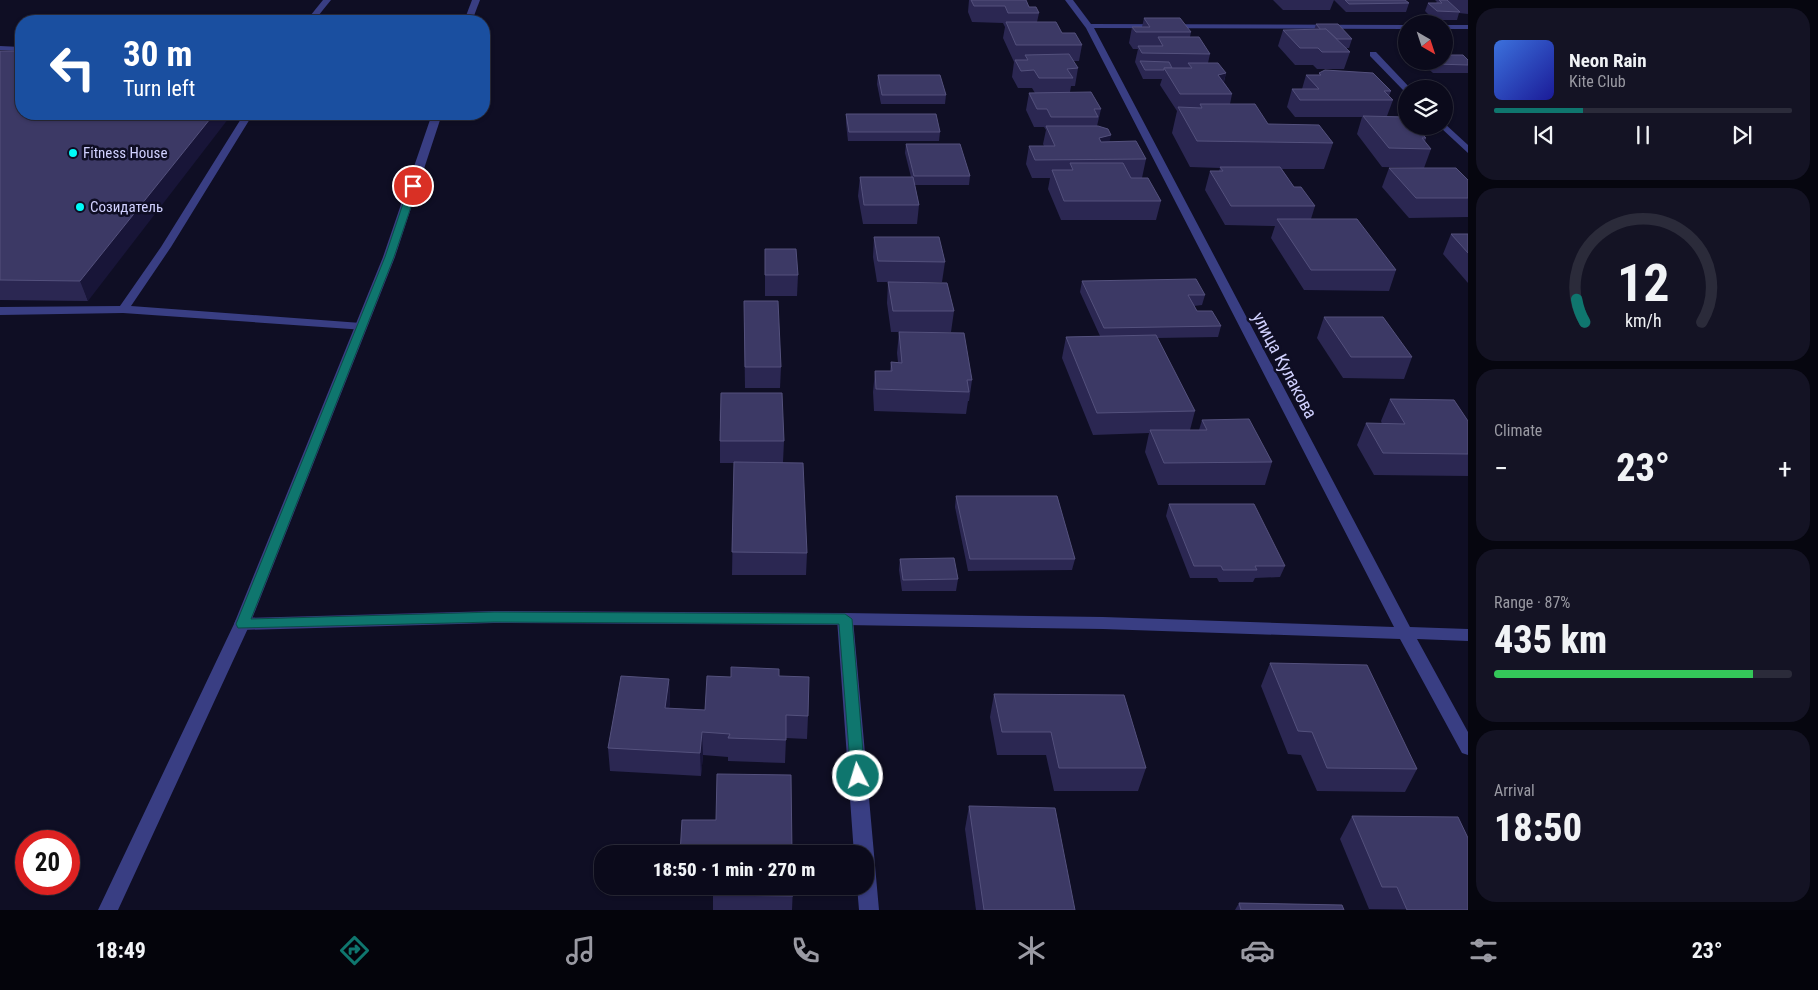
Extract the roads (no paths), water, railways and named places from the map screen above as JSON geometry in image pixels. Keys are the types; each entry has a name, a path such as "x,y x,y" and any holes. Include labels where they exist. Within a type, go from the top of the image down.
{"street":[{"path":"315,15 327,0"},
{"path":"470,15 476,0"},
{"name":"улица Кулакова","path":"1069,0 1090,28 1406,634 1468,748"},
{"path":"1092,26 1398,27"},
{"path":"1453,27 1468,27"},
{"path":"0,48 15,49"},
{"path":"1372,54 1398,80"},
{"path":"122,309 166,248 244,120"},
{"path":"108,910 242,624 389,257 435,120"},
{"path":"1453,135 1468,150"},
{"path":"0,311 122,309 361,327"},
{"path":"242,624 494,617 845,619 1103,623 1468,635"},
{"path":"845,619 863,845"},
{"path":"868,895 869,910"}],"place":[{"name":"Fitness House","path":"73,153"},
{"name":"Созидатель","path":"80,207"}]}
